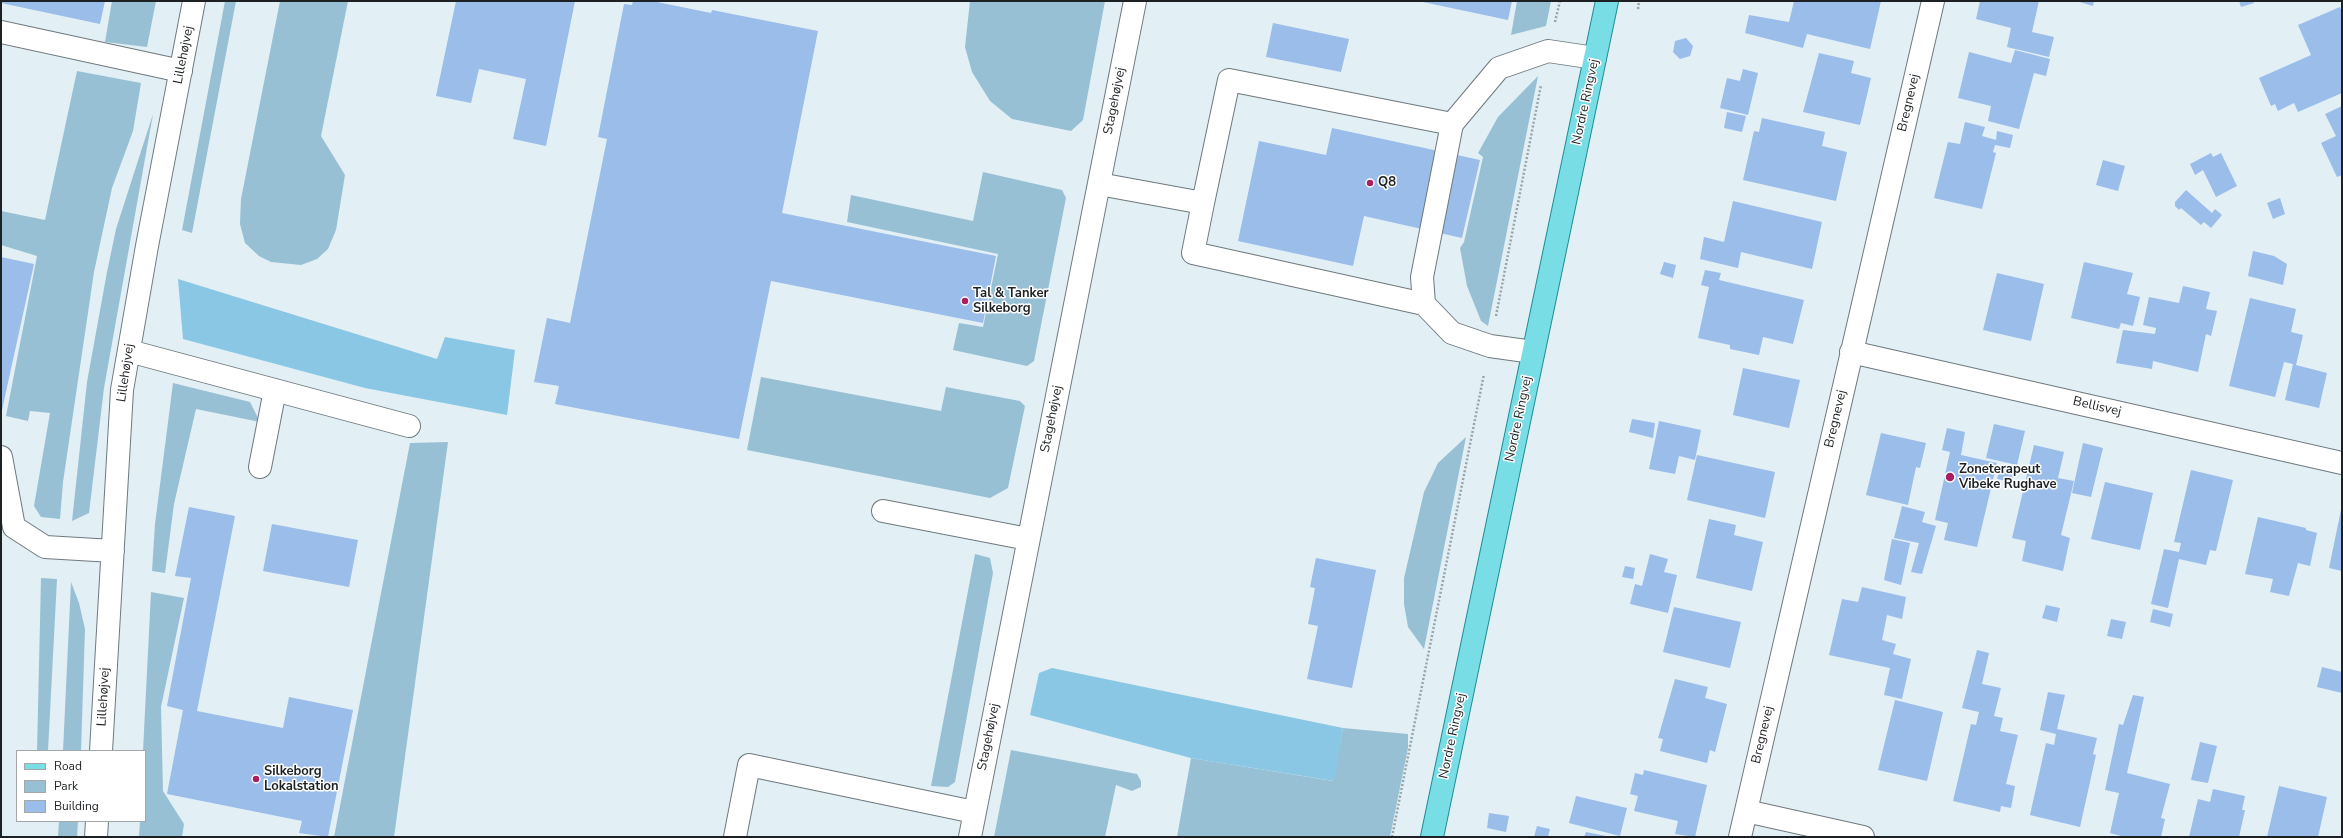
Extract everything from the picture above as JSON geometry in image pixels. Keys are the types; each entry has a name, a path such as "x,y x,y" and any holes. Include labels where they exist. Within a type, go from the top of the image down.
{"main road":[{"name":"Nordre Ringvej","path":"1432,837 1607,1"}],"street":[{"name":"Lillehøjvej","path":"101,750 122,390 194,1"},
{"name":"Stagehøjvej","path":"970,837 1135,1"},
{"name":"Bregnevej","path":"1740,837 1933,1"},
{"path":"1,32 180,71"},
{"path":"1424,304 1422,277 1452,124 1499,68 1548,51 1595,58"},
{"path":"1452,124 1229,80 1193,253 1424,304 1452,333 1490,346 1533,352"},
{"path":"1099,184 1203,203"},
{"path":"129,351 409,426"},
{"name":"Bellisvej","path":"1851,352 2342,463"},
{"path":"260,467 275,390"},
{"path":"1,457 14,527 45,547 113,551"},
{"path":"883,511 1028,539"},
{"path":"735,837 749,765 974,812"},
{"path":"1746,811 1863,837"},
{"path":"96,837 97,822"}],"path":[{"path":"1392,837 1548,51 1560,1"}],"green space":[{"path":"112,1 156,1 147,47 105,42"},
{"path":"225,1 236,1 192,233 182,230"},
{"path":"280,1 348,1 321,136 345,175 336,230 328,249 317,259 301,265 271,262 259,256 245,243 240,224 241,199"},
{"path":"970,1 1105,1 1083,120 1071,131 1012,119 990,101 972,72 965,47"},
{"path":"1517,1 1551,1 1546,26 1511,35"},
{"path":"77,71 141,83 133,131 112,188 94,272 63,482 60,519 41,517 34,506 50,413 30,411 28,421 6,416 37,256 1,245 1,211 45,220"},
{"path":"1538,76 1488,326 1481,321 1467,286 1460,248 1464,242 1483,157 1478,153 1498,117"},
{"path":"153,114 104,388 89,513 72,521 87,382 107,272 116,229"},
{"path":"983,172 1062,190 1066,198 1034,361 1027,366 953,350 959,323 983,327 998,254 847,222 851,195 973,221"},
{"path":"761,377 941,411 946,387 1020,401 1025,406 1008,488 990,498 747,450"},
{"path":"173,383 250,402 260,422 196,409 174,504 165,573 152,571 155,524"},
{"path":"1466,437 1424,649 1408,627 1404,604 1404,578 1424,492 1438,463"},
{"path":"448,442 394,837 334,837 410,443"},
{"path":"975,554 990,558 993,573 955,782 948,787 931,786"},
{"path":"41,578 57,579 48,750 37,750"},
{"path":"71,582 79,603 85,629 81,750 63,750"},
{"path":"151,592 184,598 161,707 163,791 184,824 182,837 139,837 140,822 146,822 146,750 143,750"},
{"path":"1343,728 1408,734 1408,748 1390,837 1177,837 1191,758 1333,781"},
{"path":"1011,750 1137,774 1141,781 1141,787 1132,791 1116,785 1105,837 994,837"},
{"path":"59,822 78,822 77,837 58,837"}],"shaded area":[{"path":"178,279 437,359 445,337 515,350 507,415 365,388 183,339"},
{"path":"1052,668 1343,728 1334,781 1191,758 1030,715 1039,673"}],"building":[{"path":"1,1 105,1 100,24 1,3"},
{"path":"456,1 575,1 546,146 513,139 526,79 479,69 471,103 436,96"},
{"path":"633,1 652,1 711,13 712,10 818,31 782,213 996,256 983,323 771,281 739,439 555,404 559,386 534,382 547,318 570,323 607,139 598,137 624,4 632,5"},
{"path":"1418,1 1512,1 1508,20"},
{"path":"1794,1 1881,1 1870,49 1807,34 1803,48 1745,33 1749,15 1789,22"},
{"path":"1980,1 2039,1 2032,32 2054,37 2049,57 2007,47 2011,28 1976,19"},
{"path":"2076,1 2094,1 2093,6"},
{"path":"2239,1 2253,1 2254,3 2241,7"},
{"path":"2340,7 2342,12 2342,93 2298,112 2294,103 2278,111 2275,104 2271,106 2259,78 2311,55 2298,25"},
{"path":"1273,23 1349,39 1341,72 1266,57"},
{"path":"1686,38 1693,46 1690,56 1680,59 1673,52 1675,41"},
{"path":"2015,50 2050,59 2046,76 2034,73 2019,129 1988,121 1991,106 1958,98 1969,52 2011,63"},
{"path":"1819,53 1854,61 1851,73 1871,78 1860,125 1803,112"},
{"path":"1743,69 1758,73 1748,115 1720,108 1727,78 1740,81"},
{"path":"2342,106 2342,175 2337,177 2321,143 2336,136 2325,114"},
{"path":"1727,112 1746,116 1742,132 1724,128"},
{"path":"1762,118 1825,132 1822,146 1847,152 1836,201 1743,180 1754,131 1759,132"},
{"path":"1965,122 1985,127 1982,136 1996,140 1997,131 2013,135 2010,148 1995,145 1993,152 1996,153 1982,209 1934,198 1948,142 1960,144"},
{"path":"1332,128 1480,160 1462,238 1364,216 1353,266 1238,241 1259,141 1326,155"},
{"path":"2211,153 2213,157 2221,153 2237,186 2216,197 2203,170 2195,175 2190,164"},
{"path":"2103,160 2125,166 2118,191 2096,185"},
{"path":"2186,190 2212,213 2215,209 2222,215 2211,228 2204,222 2201,225 2181,208 2179,210 2175,206 2175,202"},
{"path":"2280,198 2285,214 2273,219 2267,203"},
{"path":"1733,201 1822,222 1812,269 1741,252 1738,268 1700,259 1704,237 1724,242"},
{"path":"2253,251 2274,256 2287,264 2283,285 2248,276"},
{"path":"1,257 34,264 2,410 1,410"},
{"path":"1664,262 1676,265 1673,278 1660,274"},
{"path":"2084,262 2133,273 2127,294 2140,297 2133,326 2121,323 2119,329 2071,318"},
{"path":"1705,270 1721,273 1719,280 1804,300 1793,344 1763,337 1759,355 1730,349 1730,345 1698,338 1709,287 1701,285"},
{"path":"1997,273 2044,284 2031,341 1983,330"},
{"path":"2183,286 2210,292 2206,309 2217,311 2211,336 2206,334 2198,372 2153,361 2152,369 2116,363 2123,330 2155,334 2156,328 2143,325 2149,297 2179,303"},
{"path":"2250,298 2296,309 2291,332 2303,335 2296,365 2327,373 2319,408 2285,400 2293,364 2284,362 2275,397 2229,386"},
{"path":"1743,368 1800,380 1789,428 1733,415"},
{"path":"1632,419 1655,423 1653,438 1629,432"},
{"path":"1659,421 1701,430 1695,460 1679,456 1675,474 1649,469"},
{"path":"1994,424 2025,431 2017,465 1986,458"},
{"path":"1947,428 1965,432 1961,455 1997,463 1977,547 1944,540 1948,523 1935,520 1950,452 1942,450"},
{"path":"1881,433 1926,443 1920,468 1916,467 1908,505 1866,495"},
{"path":"2083,443 2103,448 2091,497 2072,493"},
{"path":"2034,445 2064,452 2058,478 2074,481 2061,535 2070,538 2063,571 2022,561 2026,541 2012,538"},
{"path":"1697,455 1775,472 1765,518 1687,500"},
{"path":"2000,468 2014,471 2012,482 1997,479"},
{"path":"2191,470 2233,480 2216,551 2210,550 2206,565 2179,559 2168,608 2151,604 2164,549 2179,552 2181,543 2174,542"},
{"path":"2105,482 2153,493 2140,550 2091,539"},
{"path":"1902,506 1925,512 1922,522 1936,526 1922,574 1911,572 1919,543 1894,538"},
{"path":"189,507 235,516 197,711 283,728 289,697 353,710 328,837 299,833 302,821 167,794 183,710 167,706 191,578 175,576"},
{"path":"2341,510 2342,511 2342,571 2329,568"},
{"path":"2258,517 2306,528 2306,530 2317,533 2310,566 2298,563 2289,596 2270,592 2273,579 2245,574"},
{"path":"1709,519 1736,525 1734,535 1763,542 1752,591 1696,578"},
{"path":"272,524 358,540 349,587 263,571"},
{"path":"1892,539 1910,543 1901,585 1884,580"},
{"path":"1650,554 1668,559 1664,572 1677,575 1668,613 1630,604 1635,584 1642,586"},
{"path":"1316,558 1376,570 1352,688 1307,679 1318,626 1308,624 1315,588 1310,587"},
{"path":"1625,566 1635,568 1633,579 1622,577"},
{"path":"1862,587 1906,597 1902,619 1887,615 1882,640 1896,644 1893,654 1911,659 1902,699 1884,695 1890,668 1829,655 1842,599 1858,602"},
{"path":"2046,605 2060,608 2057,622 2042,618"},
{"path":"1674,607 1741,622 1730,668 1663,652"},
{"path":"2153,609 2173,614 2170,627 2150,622"},
{"path":"2111,619 2126,622 2122,639 2107,636"},
{"path":"1977,650 1989,653 1982,684 2001,688 1994,716 2003,718 2000,731 2018,735 2006,784 2015,786 2011,808 2001,806 2000,812 1953,801 1971,724 1976,725 1979,712 1962,708"},
{"path":"2322,667 2342,672 2342,693 2317,687"},
{"path":"1675,679 1708,687 1705,698 1727,704 1715,752 1710,750 1707,763 1660,751 1663,739 1658,738"},
{"path":"2048,692 2065,695 2057,729 2097,738 2093,754 2096,755 2080,827 2030,815 2046,743 2054,745 2056,734 2040,730"},
{"path":"2133,695 2144,697 2127,773 2170,784 2161,818 2165,819 2161,837 2125,837 2110,833 2119,793 2105,790 2119,724 2123,725"},
{"path":"1895,700 1943,712 1927,781 1878,770"},
{"path":"2200,742 2217,746 2208,783 2191,780"},
{"path":"1644,770 1707,785 1695,837 1675,834 1678,821 1634,811 1638,796 1630,794 1635,773 1643,775"},
{"path":"2279,786 2327,797 2318,837 2267,837"},
{"path":"2213,789 2245,796 2242,810 2245,810 2239,837 2189,837 2198,799 2210,802"},
{"path":"1576,796 1627,808 1620,836 1569,823"},
{"path":"1489,813 1509,816 1506,832 1487,828"},
{"path":"1537,826 1550,829 1548,837 1534,837"},
{"path":"1586,832 1606,836 1606,837 1584,837"}],"place":[{"name":"Q8","path":"1370,183"},
{"name":"Tal & Tanker Silkeborg","path":"965,301"},
{"name":"Zoneterapeut Vibeke Rughave","path":"1950,477"},
{"name":"Silkeborg Lokalstation","path":"256,779"}]}
